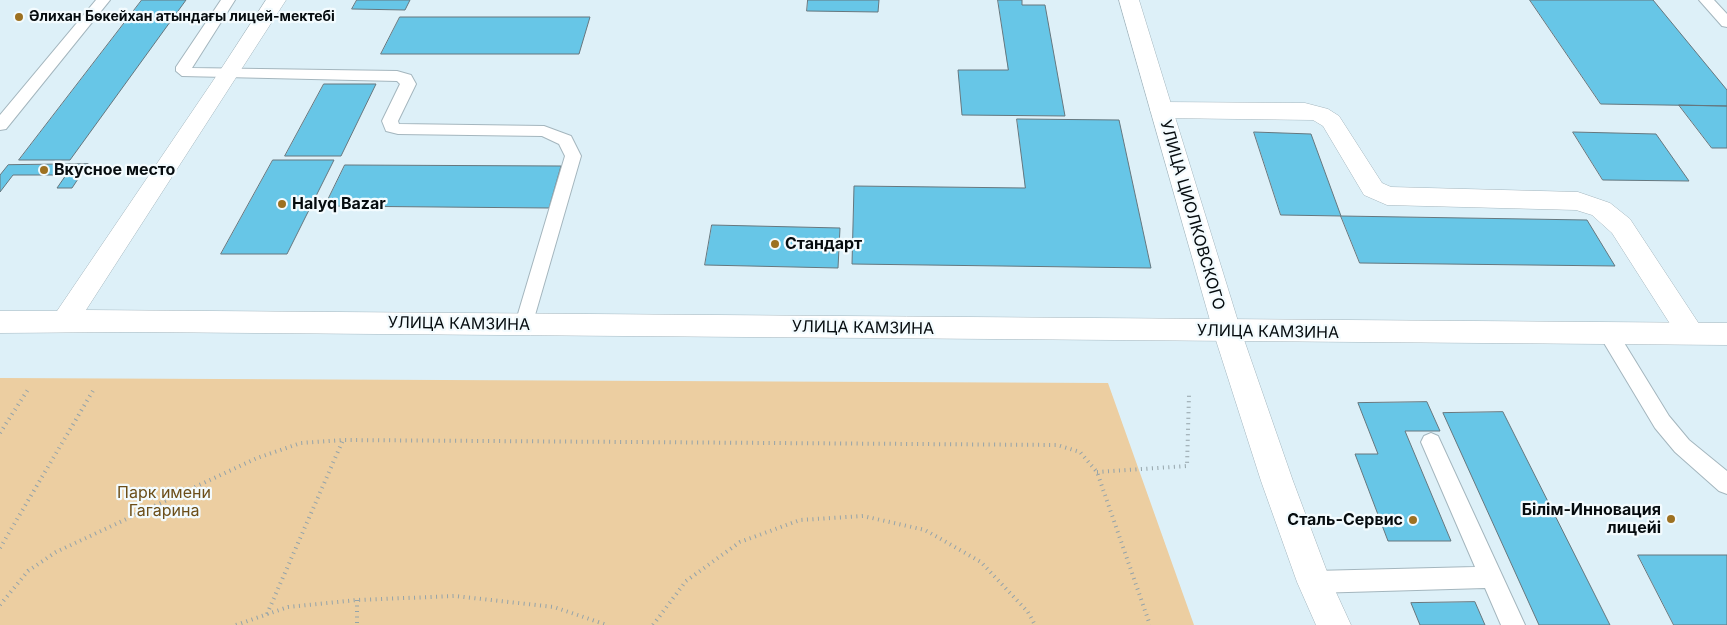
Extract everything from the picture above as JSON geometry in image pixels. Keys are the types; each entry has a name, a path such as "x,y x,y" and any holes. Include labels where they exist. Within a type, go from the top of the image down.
{"main road":[{"path":"64,322 230,73 276,0"},
{"name":"УЛИЦА ЦИОЛКОВСКОГО","path":"1129,0 1227,331 1250,395 1277,481 1314,582 1334,625"},
{"path":"1161,110 1305,111 1320,114 1331,121 1373,189 1387,196 1578,201 1601,209 1621,226 1691,333"},
{"name":"УЛИЦА КАМЗИНА","path":"0,322 524,324 1727,334"}],"lane":[{"path":"0,125 103,0"},
{"path":"228,0 184,67 184,71 187,73 397,76 406,78 408,84 390,121 392,127 398,129 544,131 565,140 573,156 524,324"},
{"path":"1706,0 1727,23"},
{"path":"1608,333 1662,422 1682,446 1727,484"},
{"path":"1431,442 1513,625"},
{"path":"1314,582 1491,577"}],"path":[{"path":"0,434 29,388"},
{"path":"0,548 94,389"},
{"path":"1097,472 1187,466 1189,395"},
{"path":"267,614 343,440"},
{"path":"0,605 28,570 56,552 257,458 301,443 343,440 1057,445 1080,452 1097,472 1150,625"},
{"path":"652,625 686,581 740,542 800,520 863,516 925,530 981,562 1028,612 1035,625"},
{"path":"236,625 288,607 357,600 455,596 554,607 607,625"},
{"path":"357,600 357,625"}],"green space":[{"name":"Парк имени Гагарина","path":"0,378 1108,383 1194,625 0,625"}],"building":[{"path":"142,0 186,0 70,160 19,160"},
{"path":"357,0 410,0 405,10 352,9"},
{"path":"808,0 879,0 878,12 807,11"},
{"path":"998,0 1022,0 1022,5 1045,5 1065,116 962,115 958,70 1008,70"},
{"path":"1530,0 1653,0 1727,90 1727,106 1601,104"},
{"path":"400,17 590,17 579,54 381,54"},
{"path":"324,84 376,84 341,156 285,156"},
{"path":"1679,105 1727,106 1727,148 1712,148"},
{"path":"1017,119 1119,120 1151,268 852,264 854,186 1025,188"},
{"path":"1254,132 1311,134 1341,216 1281,215"},
{"path":"1573,132 1656,134 1689,181 1603,180"},
{"path":"273,160 334,160 287,254 221,254"},
{"path":"88,164 72,188 57,188 66,175 13,175 0,192 0,175 8,165"},
{"path":"345,165 561,166 549,208 325,206"},
{"path":"1341,216 1587,220 1615,266 1360,263"},
{"path":"712,225 840,228 838,268 705,265"},
{"path":"1427,402 1440,431 1405,431 1451,541 1388,541 1355,454 1378,454 1358,403"},
{"path":"1503,412 1610,625 1539,625 1443,413"},
{"path":"1638,555 1727,555 1727,625 1674,625"},
{"path":"1475,602 1485,625 1420,625 1411,603"}],"place":[{"name":"Әлихан Бөкейхан атындағы лицей-мектебі","path":"19,17"},
{"name":"Вкусное место","path":"44,170"},
{"name":"Halyq Bazar","path":"282,204"},
{"name":"Стандарт","path":"775,244"},
{"name":"Білім-Инновация лицейі","path":"1671,519"},
{"name":"Сталь-Сервис","path":"1413,520"}]}
